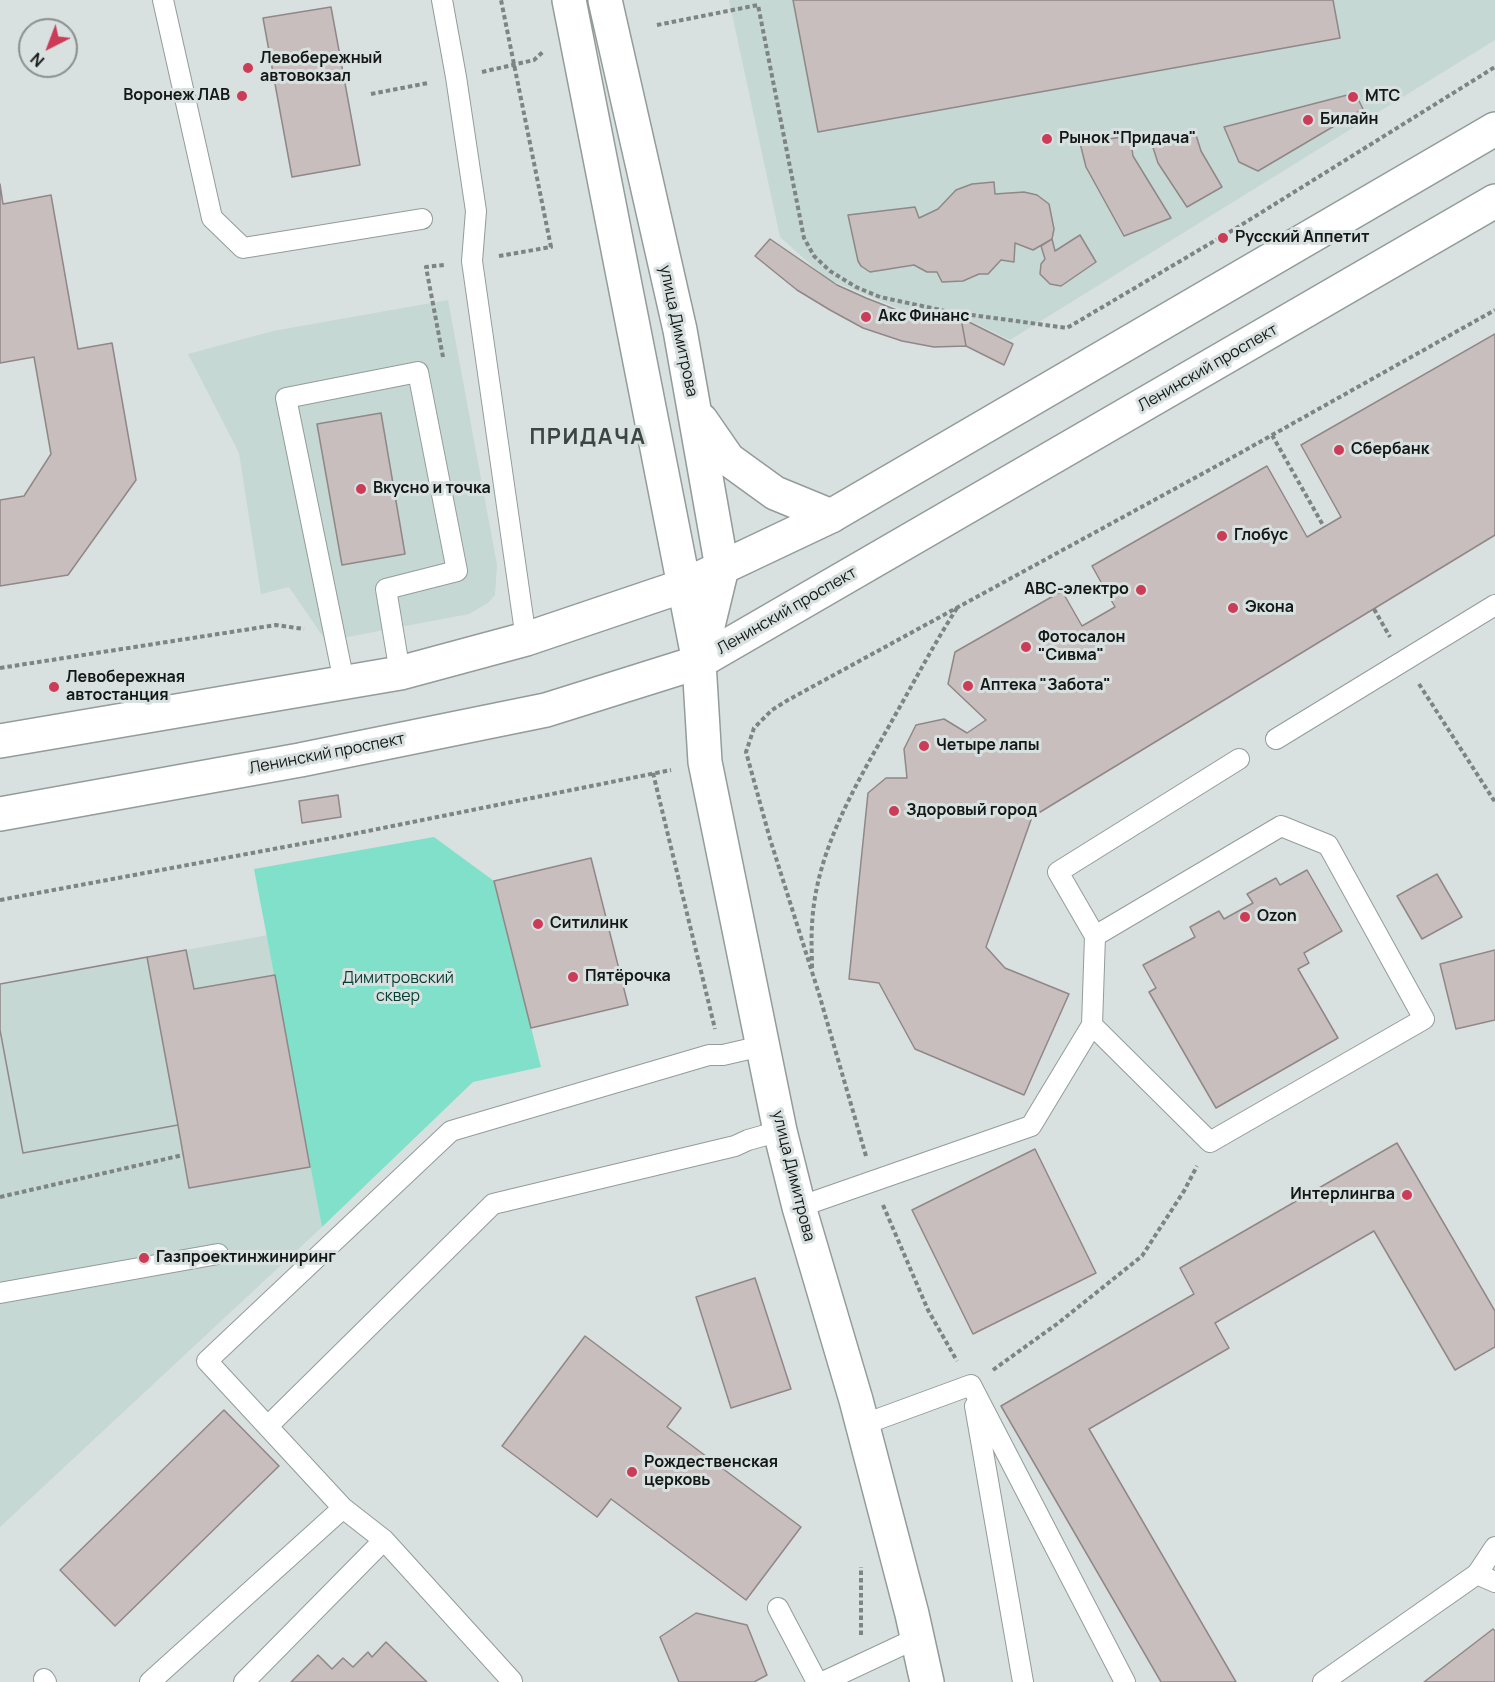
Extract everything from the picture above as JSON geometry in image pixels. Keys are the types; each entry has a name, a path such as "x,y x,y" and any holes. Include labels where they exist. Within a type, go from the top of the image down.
{"main road":[{"name":"улица Димитрова","path":"569,0 699,662 705,762 780,1131 799,1207 862,1425 927,1682"},
{"name":"улица Димитрова","path":"605,0 680,330 722,568 699,662"},
{"path":"0,741 400,673 526,639 683,586 831,516 1495,129"},
{"name":"Ленинский проспект","path":"0,814 300,760 546,710 699,662 1495,201"},
{"path":"695,412 728,459 775,493 831,516"}],"lane":[{"path":"163,0 212,218 243,248 422,219"},
{"path":"442,0 476,211 472,261 526,639"},
{"path":"344,682 286,398 418,372 457,571 386,589 400,673"},
{"path":"1276,739 1495,605"},
{"path":"799,1207 1031,1126 1092,1025 1095,936 1058,872 1239,759"},
{"path":"1092,1025 1210,1142 1424,1019 1328,845 1281,826 1095,936"},
{"path":"510,1682 512,1681 384,1540 343,1508 207,1361 451,1131 709,1055 723,1055 762,1046"},
{"path":"268,1426 493,1204 735,1146 780,1131"},
{"path":"0,1293 218,1254"},
{"path":"862,1425 971,1385"},
{"path":"971,1385 1023,1682"},
{"path":"971,1385 1125,1682"},
{"path":"150,1682 343,1508"},
{"path":"244,1682 384,1540"},
{"path":"1323,1682 1477,1574 1495,1547"},
{"path":"1477,1574 1495,1582"},
{"path":"778,1608 817,1682"},
{"path":"823,1682 917,1638"}],"path":[{"path":"443,358 426,267 551,247 501,0"},
{"path":"657,25 756,2 804,238 814,256 830,271 856,287 880,297 950,312 1067,328 1238,227 1495,67"},
{"path":"1210,1142 1184,1191 1142,1256 1057,1324 971,1385 928,1310 873,1181 770,839 746,752 748,742 754,728 772,710 1495,310"},
{"path":"1272,435 1324,527"},
{"path":"812,973 812,925 818,884 829,846 843,812 873,755 929,652 958,607"},
{"path":"0,668 276,626 333,632"},
{"path":"1404,661 1495,802"},
{"path":"0,900 338,837 672,769"},
{"path":"0,1197 183,1155"}],"shaded area":[{"name":"Рынок \"Придача\"","path":"729,0 1495,0 1495,40 1010,340 962,317 908,312 827,279 780,237"},
{"path":"448,300 497,565 495,595 488,603 469,614 326,641 289,587 261,594 239,453 188,354 273,331"},
{"name":"Газпроектинжиниринг","path":"268,935 322,1227 0,1527 0,984"}],"green space":[{"name":"Димитровский сквер","path":"434,837 494,881 541,1067 473,1082 322,1227 254,869"}],"building":[{"path":"793,0 1333,0 1340,38 818,132"},
{"path":"331,7 360,165 292,177 263,18"},
{"path":"1355,93 1363,109 1258,171 1239,162 1224,127"},
{"path":"1195,132 1201,151 1222,187 1187,207 1158,163 1150,138"},
{"path":"1130,136 1133,156 1171,218 1124,236 1086,167 1080,143"},
{"path":"994,182 995,194 1024,192 1037,195 1049,204 1054,229 1052,239 1033,250 1015,243 1014,262 1001,260 988,274 979,274 963,281 942,282 937,272 927,272 914,265 870,272 861,266 848,215 915,207 919,218 938,209 956,190 972,184"},
{"path":"0,184 3,204 51,195 78,349 112,343 136,480 68,575 0,586 0,500 24,496 51,454 34,357 0,363"},
{"path":"1080,235 1096,262 1061,286 1050,284 1040,274 1041,264 1045,259 1041,246 1052,239 1055,251"},
{"path":"770,239 837,285 866,298 902,312 961,318 966,346 934,347 902,341 863,328 830,310 797,290 755,256"},
{"path":"961,318 1013,344 1004,365 966,346"},
{"path":"1495,334 1495,535 1032,817 986,947 1005,968 1069,994 1024,1095 915,1049 879,983 849,979 868,793 886,778 907,778 904,749 916,725 944,719 967,733 986,720 948,684 955,652 1062,591 1082,626 1115,607 1092,566 1267,466 1307,537 1341,517 1301,445"},
{"name":"Вкусно и точка","path":"381,413 405,554 342,565 317,424"},
{"path":"338,795 341,817 302,823 299,801"},
{"path":"591,858 628,1005 531,1028 494,881"},
{"path":"1307,870 1342,931 1304,953 1309,963 1298,969 1338,1038 1216,1108 1149,992 1156,988 1143,965 1195,937 1190,927 1219,911 1224,919 1253,903 1247,894 1276,878 1280,885"},
{"path":"1437,874 1462,917 1422,939 1397,896"},
{"path":"186,950 194,989 275,975 310,1167 189,1188 178,1125 23,1153 0,1030 0,984"},
{"path":"1495,950 1495,1020 1456,1029 1440,964"},
{"path":"147,957 178,1125 23,1153 0,1030 0,984"},
{"path":"1397,1143 1495,1311 1495,1347 1455,1370 1374,1231 1215,1323 1229,1348 1089,1429 1236,1682 1161,1682 1001,1406 1194,1294 1180,1268"},
{"path":"1035,1149 1096,1273 973,1334 912,1210"},
{"path":"755,1278 791,1389 731,1408 696,1297"},
{"name":"Рождественская церковь","path":"585,1336 681,1408 667,1427 801,1527 746,1600 611,1499 597,1517 502,1446"},
{"path":"224,1410 279,1466 115,1626 60,1570"},
{"path":"696,1613 747,1625 767,1675 754,1682 679,1682 660,1637"},
{"path":"1493,1629 1495,1631 1495,1682 1424,1682"},
{"path":"386,1642 427,1682 291,1682 318,1655 332,1669 343,1658 353,1667 368,1652 372,1657"}],"place":[{"name":"Левобережный автовокзал","path":"248,68"},
{"name":"Воронеж ЛАВ","path":"242,96"},
{"name":"МТС","path":"1353,97"},
{"name":"Билайн","path":"1308,120"},
{"name":"Рынок \"Придача\"","path":"1047,139"},
{"name":"Русский Аппетит","path":"1223,238"},
{"name":"Акс Финанс","path":"866,317"},
{"name":"Сбербанк","path":"1339,450"},
{"name":"Вкусно и точка","path":"361,489"},
{"name":"Глобус","path":"1222,536"},
{"name":"АВС-электро","path":"1141,590"},
{"name":"Экона","path":"1233,608"},
{"name":"Фотосалон \"Сивма\"","path":"1026,647"},
{"name":"Аптека \"Забота\"","path":"968,686"},
{"name":"Левобережная автостанция","path":"54,687"},
{"name":"Четыре лапы","path":"924,746"},
{"name":"Здоровый город","path":"894,811"},
{"name":"Ozon","path":"1245,917"},
{"name":"Ситилинк","path":"538,924"},
{"name":"Пятёрочка","path":"573,977"},
{"name":"Интерлингва","path":"1407,1195"},
{"name":"Газпроектинжиниринг","path":"144,1258"},
{"name":"Рождественская церковь","path":"632,1472"}],"district":[{"name":"ПРИДАЧА","path":"588,438"}]}
